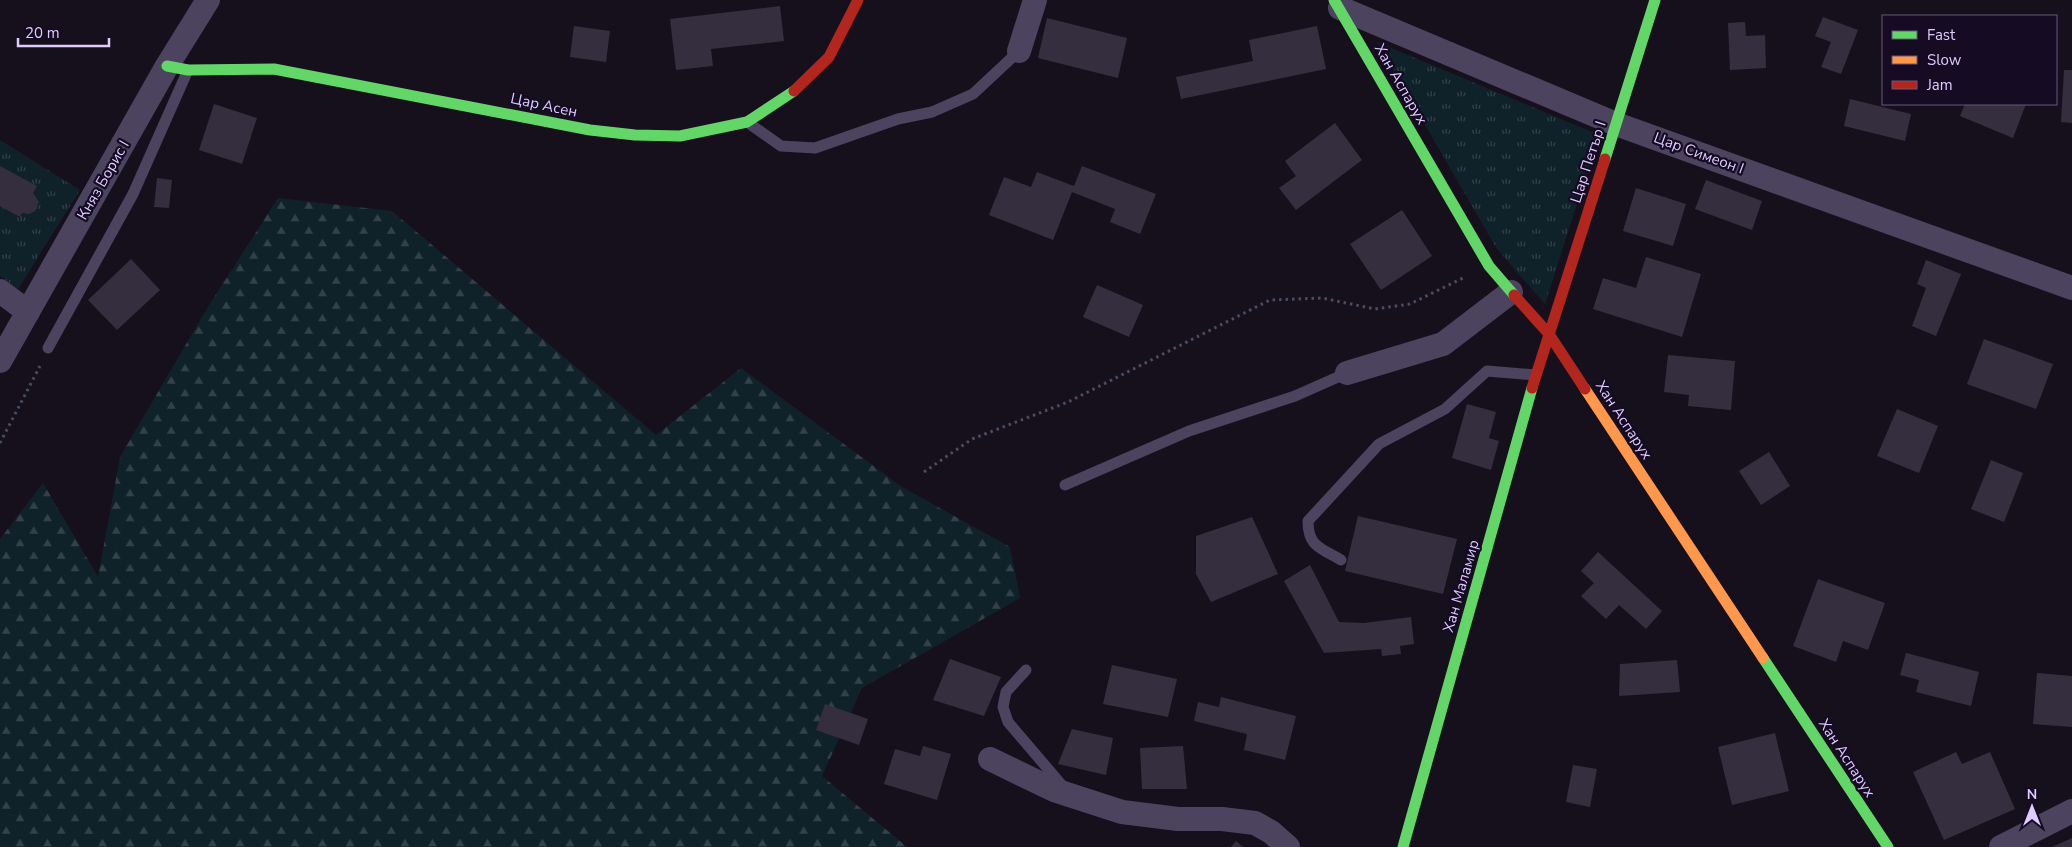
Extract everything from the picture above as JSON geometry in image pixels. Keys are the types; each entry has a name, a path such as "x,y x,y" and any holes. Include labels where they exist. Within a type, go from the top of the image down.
{"street":[{"name":"Княз Борис I","path":"0,361 28,312 178,68 208,0"},
{"name":"Цар Асен","path":"178,68 274,69 590,130 635,135 680,136 747,122 793,92 829,58 858,0"},
{"path":"1019,51 1035,0"},
{"name":"Цар Петър I","path":"1549,334 1655,0"},
{"name":"Цар Симеон I","path":"1337,4 1616,124 2072,288"},
{"name":"Хан Аспарух","path":"1337,4 1489,266 1549,334 1888,847"},
{"path":"0,291 28,312"},
{"path":"1346,373 1443,344 1510,292"},
{"name":"Хан Маламир","path":"1403,847 1549,334"},
{"path":"990,759 1054,790 1122,812 1178,819 1222,819 1255,823 1271,832 1288,847"},
{"path":"2001,847 2072,811"}],"lane":[{"path":"747,122 781,146 814,148 898,119 932,112 973,94 1019,51"},
{"path":"48,348 133,194 178,68"},
{"path":"1341,560 1314,544 1308,535 1308,521 1379,444 1445,409 1487,371 1536,375"},
{"path":"1065,485 1189,432 1295,396 1346,373"},
{"path":"1026,670 1006,692 1003,707 1008,722 1071,795"}],"path":[{"path":"924,472 972,439 1068,402 1270,300 1322,298 1375,309 1410,304 1489,266"},
{"path":"0,443 48,348"}],"green space":[{"path":"1377,42 1599,135 1545,304 1497,249"},
{"path":"0,140 80,190 18,289 0,276"},
{"path":"278,198 392,211 656,435 741,368 902,487 1010,547 1020,598 862,688 822,776 907,847 0,847 0,539 43,483 98,577 120,457 206,310"}],"building":[{"path":"780,6 784,41 711,49 713,66 676,70 670,19"},
{"path":"1823,17 1858,30 1841,74 1821,67 1831,42 1815,36"},
{"path":"1047,18 1127,38 1118,78 1038,58"},
{"path":"1745,22 1746,36 1765,35 1766,68 1730,70 1728,23"},
{"path":"574,26 610,31 606,62 570,57"},
{"path":"1317,26 1326,69 1181,99 1176,77 1253,61 1249,40"},
{"path":"2064,70 2072,70 2072,123 2061,122"},
{"path":"1850,99 1911,114 1905,141 1844,126"},
{"path":"214,104 257,118 242,164 199,150"},
{"path":"1965,105 2026,105 2013,138 1960,116"},
{"path":"1335,123 1362,160 1296,210 1279,188 1296,176 1285,161"},
{"path":"0,166 37,186 33,193 39,202 35,211 29,214 22,213 20,217 0,206"},
{"path":"1082,166 1156,194 1140,234 1110,222 1115,209 1072,192 1053,240 989,215 1004,177 1031,187 1037,172 1074,186"},
{"path":"157,178 172,180 169,208 154,207"},
{"path":"1706,180 1762,201 1752,230 1695,209"},
{"path":"1636,188 1686,204 1673,246 1623,231"},
{"path":"1402,210 1432,256 1381,290 1350,244"},
{"path":"1646,257 1701,274 1682,337 1593,309 1603,278 1636,288"},
{"path":"131,259 160,290 117,330 88,300"},
{"path":"1926,260 1961,274 1936,336 1912,326 1926,288 1917,284"},
{"path":"1097,285 1143,305 1129,337 1083,317"},
{"path":"1984,339 2053,364 2036,409 1967,384"},
{"path":"1668,355 1735,361 1731,410 1688,406 1689,395 1664,392"},
{"path":"1467,404 1496,412 1489,438 1499,441 1491,470 1452,458"},
{"path":"1897,409 1938,426 1919,473 1877,456"},
{"path":"1769,452 1790,486 1761,505 1739,471"},
{"path":"1991,460 2023,473 2004,522 1971,509"},
{"path":"1358,516 1457,539 1443,594 1345,571"},
{"path":"1252,517 1278,574 1211,602 1196,574 1196,536"},
{"path":"1598,552 1662,611 1646,629 1619,605 1606,619 1581,596 1594,583 1581,571"},
{"path":"1310,565 1339,622 1364,623 1411,617 1414,644 1400,646 1401,654 1382,656 1381,649 1324,653 1284,581"},
{"path":"1818,579 1885,603 1868,650 1843,641 1836,662 1793,646"},
{"path":"1906,653 1979,672 1971,706 1916,692 1919,680 1900,675"},
{"path":"950,659 1001,677 984,716 933,700"},
{"path":"1677,660 1680,692 1619,696 1620,664"},
{"path":"1112,665 1177,679 1168,717 1103,704"},
{"path":"2037,673 2072,676 2072,727 2033,724"},
{"path":"1221,697 1296,716 1285,760 1244,750 1247,734 1194,721 1198,702 1219,707"},
{"path":"825,704 868,719 859,745 816,730"},
{"path":"1072,729 1113,738 1106,775 1058,764"},
{"path":"1775,733 1789,791 1732,805 1718,747"},
{"path":"923,746 951,754 937,800 884,784 895,749 920,756"},
{"path":"1183,746 1187,789 1142,789 1140,748"},
{"path":"1956,752 1962,764 1990,752 2015,809 1944,840 1913,772"},
{"path":"1573,765 1597,769 1590,807 1566,802"},
{"path":"2072,838 2072,847 2052,847"},
{"path":"1236,841 1243,847 1231,847"}],"traffic: fast":[{"path":"1334,0 1489,266 1514,295"},
{"path":"1605,159 1655,0"},
{"path":"167,66 188,70 274,69 590,130 635,135 680,136 747,122 794,91"},
{"path":"1403,847 1532,388"},
{"path":"1763,658 1888,847"}],"traffic: slow":[{"path":"1585,389 1763,658"}],"traffic: jam":[{"path":"794,91 829,57 858,0"},
{"path":"1532,388 1605,159"},
{"path":"1514,295 1549,334 1585,389"}]}
